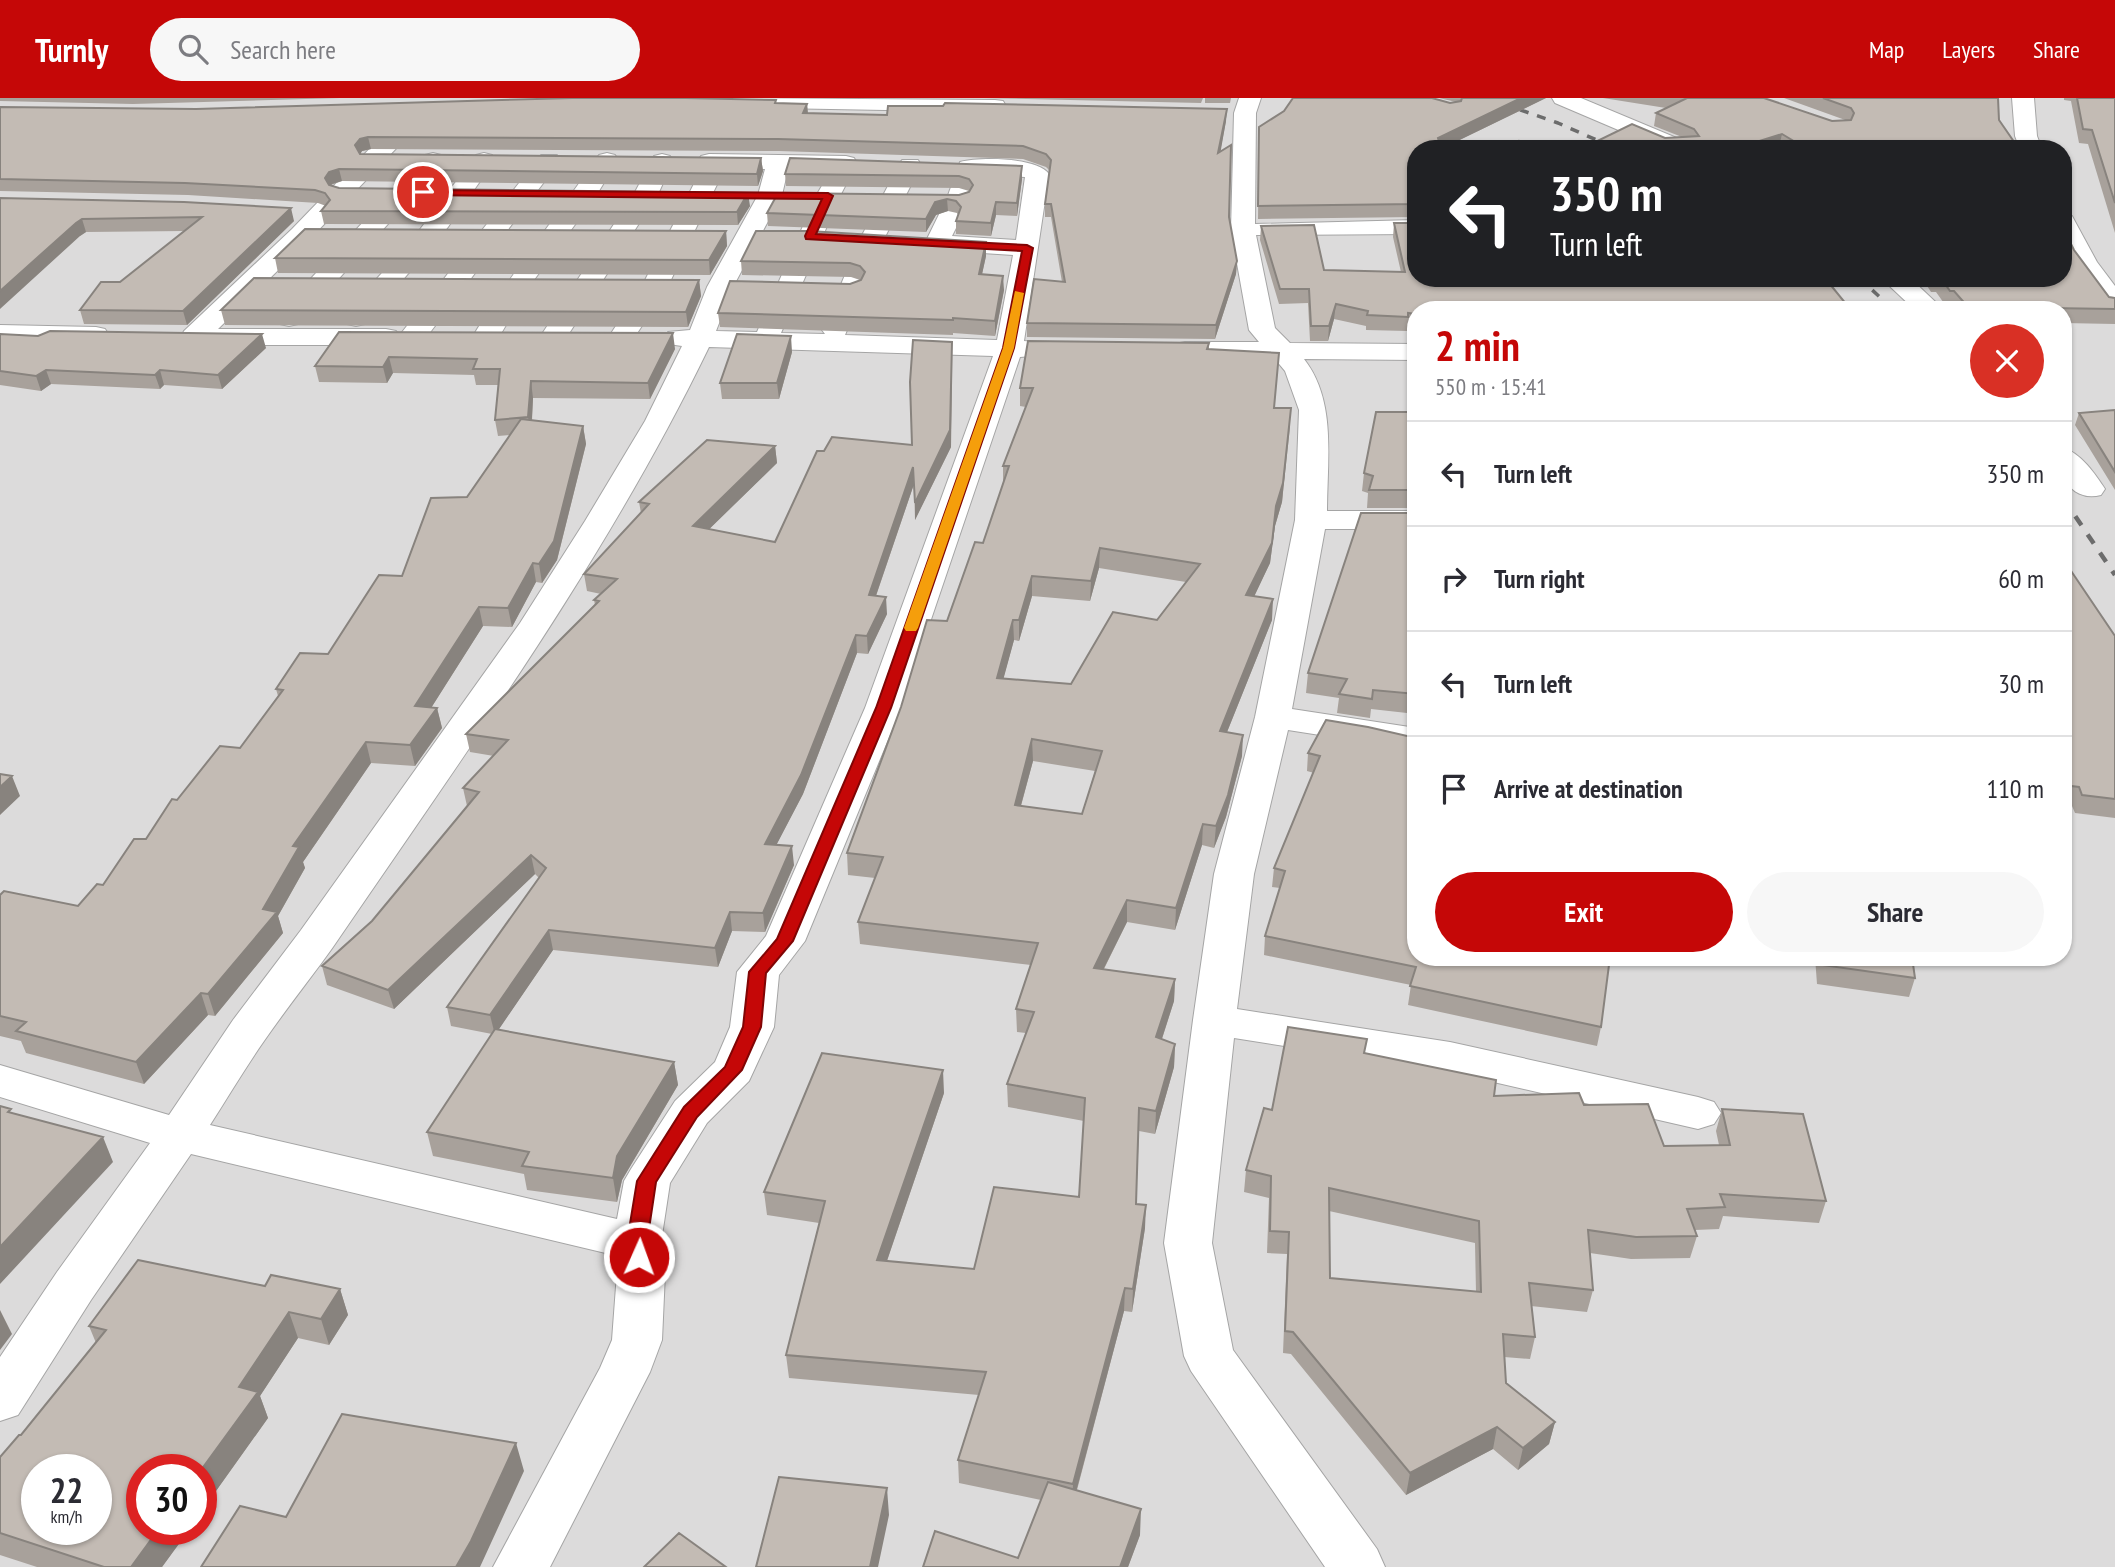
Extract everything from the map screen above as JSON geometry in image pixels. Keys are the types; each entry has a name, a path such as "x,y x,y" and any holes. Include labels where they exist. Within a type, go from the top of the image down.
{"street":[{"path":"1563,98 1662,140"},
{"path":"2023,98 2028,140"},
{"path":"698,100 1022,106"},
{"path":"397,107 429,106 318,213 296,222 246,283 180,336 701,338 1064,349"},
{"path":"1238,108 1243,230 1262,330 1298,370 1313,410 1311,520 1273,717 1234,874 1188,1243 1209,1356 1357,1567"},
{"path":"371,159 779,161 1022,168 1037,174 1009,348 883,708 790,929 784,941 758,972 752,1027 733,1070 691,1112 647,1181 637,1242 641,1273 637,1339 624,1372 521,1567"},
{"path":"270,337 433,160"},
{"path":"412,337 429,235 484,160"},
{"path":"578,160 586,193 618,236"},
{"path":"498,337 516,286 586,193 578,160"},
{"path":"338,337 492,236 662,161"},
{"path":"621,338 654,286 717,161"},
{"path":"779,161 799,195 831,341"},
{"path":"799,195 846,163"},
{"path":"0,1400 74,1286 180,1135 248,1031 316,940 535,625 639,454 701,338 720,287 810,237 894,197 939,166"},
{"path":"939,166 959,198"},
{"path":"342,191 959,198"},
{"path":"799,195 820,288"},
{"path":"937,243 959,198"},
{"path":"296,222 365,236 810,237 1027,248"},
{"path":"1243,230 1407,227"},
{"path":"498,337 589,283 618,236"},
{"path":"2072,238 2085,263 2115,304"},
{"path":"246,283 516,286 589,283 820,288"},
{"path":"1904,287 1921,301"},
{"path":"765,339 820,288"},
{"path":"0,333 127,335"},
{"path":"1160,350 1407,352"},
{"path":"2072,468 2090,489"},
{"path":"1311,520 1407,520"},
{"path":"1273,717 1407,738"},
{"path":"1214,1020 1450,1057 1698,1113"},
{"path":"0,1081 180,1135 637,1242"}],"shaded area":[{"path":"0,98 2115,98 2115,1567 0,1567"}],"building":[{"path":"572,98 776,100 775,103 807,104 803,113 887,115 888,106 943,106 945,103 1227,109 1218,153 1231,145 1229,217 1237,261 1216,325 1027,323 1034,279 1065,282 1051,204 1045,204 1051,160 1046,154 1023,146 778,139 368,137 360,139 355,145 360,154 761,158 757,174 339,169 329,172 325,178 329,185 339,188 748,193 737,212 321,211 330,200 325,193 315,190 185,183 0,179 0,107 196,109"},
{"path":"1293,98 1432,98 1450,103 1461,101 1462,98 1521,98 1439,140 1407,140 1407,204 1258,206 1259,127 1284,111"},
{"path":"1687,98 1764,98 1832,121 1851,120 1854,113 1851,108 1823,98 1998,98 1999,120 2013,140 1792,140 1782,134 1763,140 1599,140 1632,124 1665,138 1699,136 1694,129 1656,113"},
{"path":"2077,98 2115,98 2115,203 2092,130 2083,129"},
{"path":"790,158 1022,166 1017,203 996,202 991,223 956,221 961,207 956,201 947,199 935,202 926,219 767,213 778,193 959,195 969,192 973,185 969,179 959,176 785,174"},
{"path":"0,198 184,202 291,208 183,311 80,310 101,282 120,282 202,217 82,219 0,291"},
{"path":"1394,223 1407,223 1407,287 1832,287 1844,301 1407,301 1407,317 1367,315 1368,311 1336,304 1329,326 1311,326 1309,289 1280,289 1261,226 1314,225 1324,270 1405,272"},
{"path":"305,229 726,231 709,260 275,258"},
{"path":"756,231 809,231 986,242 979,274 1003,276 995,321 718,313 730,281 850,284 861,280 865,272 860,266 850,263 741,261"},
{"path":"2072,246 2109,297 2115,298 2115,309 2072,308 2072,301 1963,301 1954,291 1947,287 2072,287"},
{"path":"254,278 699,280 686,312 221,310"},
{"path":"50,331 262,334 218,375 160,370 155,375 46,370 36,376 0,371 0,334 38,336"},
{"path":"339,332 673,333 648,383 531,381 528,417 495,420 500,369 473,369 477,359 389,357 383,367 315,366"},
{"path":"737,334 791,336 777,383 720,383"},
{"path":"913,340 952,342 950,430 915,503 913,467 869,595 886,597 867,636 856,635 801,775 765,844 792,846 763,913 730,912 715,948 549,930 490,1015 447,1007 546,868 531,855 388,990 322,966 372,921 479,792 463,788 508,740 466,734 599,601 594,600 617,579 584,574 649,504 639,502 707,440 775,446 693,526 775,542 817,451 824,451 832,437 912,445 910,382"},
{"path":"1028,341 1209,343 1207,349 1279,353 1274,408 1291,408 1283,483 1276,506 1272,543 1246,595 1273,599 1220,731 1243,735 1228,795 1216,826 1203,824 1176,908 1127,900 1094,968 1175,979 1156,1037 1175,1044 1156,1111 1139,1108 1136,1204 1146,1205 1133,1289 1125,1288 1073,1484 958,1460 986,1372 786,1355 825,1201 764,1192 822,1053 943,1070 877,1260 974,1269 994,1187 1079,1197 1085,1098 1007,1084 1034,1012 1016,1009 1038,943 858,922 883,857 847,853 901,707 927,620 947,621 975,542 983,543 1009,466 1003,466 1033,388 1020,388","holes":["1100,548 1200,564 1157,620 1113,612 1071,684 997,678 1013,620 1019,620 1032,576 1091,581","1032,739 1102,751 1082,814 1015,805"]},
{"path":"2115,410 2115,472 2079,413"},
{"path":"1376,412 1407,412 1407,490 1369,490 1373,476 1364,473"},
{"path":"521,419 583,426 554,541 539,564 533,563 508,608 479,607 415,706 437,708 410,745 366,742 293,846 299,847 263,909 277,912 208,994 201,993 136,1062 16,1031 26,1022 0,1016 0,895 4,891 78,906 97,884 103,885 134,839 146,839 172,799 177,800 220,746 240,748 283,690 276,689 300,653 328,654 379,575 402,576 431,498 467,497"},
{"path":"1361,513 1407,513 1407,693 1373,690 1372,699 1339,694 1347,679 1308,673"},
{"path":"2072,572 2115,636 2115,799 2082,795 2079,787 2072,786"},
{"path":"1326,720 1407,736 1407,965 1265,936 1285,871 1274,868 1320,756 1308,753"},
{"path":"0,774 12,776 0,787"},
{"path":"1411,966 1609,966 1601,1027 1410,986 1416,967"},
{"path":"1829,966 1913,966 1915,978"},
{"path":"1288,1027 1367,1039 1364,1053 1496,1080 1494,1096 1579,1093 1584,1105 1648,1104 1664,1146 1730,1145 1722,1109 1803,1114 1826,1201 1720,1194 1725,1207 1687,1209 1697,1236 1636,1237 1588,1230 1593,1290 1529,1283 1535,1337 1503,1334 1506,1383 1555,1422 1523,1448 1497,1427 1410,1473 1293,1332 1285,1331 1289,1232 1270,1231 1271,1176 1246,1170 1264,1108 1272,1110","holes":["1329,1188 1479,1221 1481,1292 1330,1278"]},
{"path":"495,1029 674,1062 617,1156 613,1178 522,1166 529,1152 427,1132"},
{"path":"0,1106 11,1109 8,1112 103,1137 0,1247"},
{"path":"138,1260 265,1286 271,1275 340,1289 321,1319 289,1312 239,1387 258,1392 213,1454 126,1454 126,1545 147,1545 131,1567 104,1567 37,1545 112,1545 112,1454 21,1454 21,1540 0,1533 0,1457 106,1330 89,1326"},
{"path":"342,1414 516,1443 471,1541 456,1567 201,1567 240,1506 286,1517"},
{"path":"779,1477 887,1488 870,1567 756,1567"},
{"path":"1048,1482 1141,1509 1120,1567 923,1567 935,1531 1018,1558"},
{"path":"679,1533 726,1567 644,1567"}],"railway":[{"path":"1486,98 1558,123 1597,140"},
{"path":"1869,287 1884,301"},
{"path":"2072,511 2115,575"}],"slow traffic":[{"path":"911,628 1009,348 1019,293"}],"route":[{"path":"423,192 647,192 828,196 810,236 1027,248 1009,348 883,708 784,941 758,972 752,1027 733,1070 691,1112 647,1181 637,1242 639,1257"}]}
